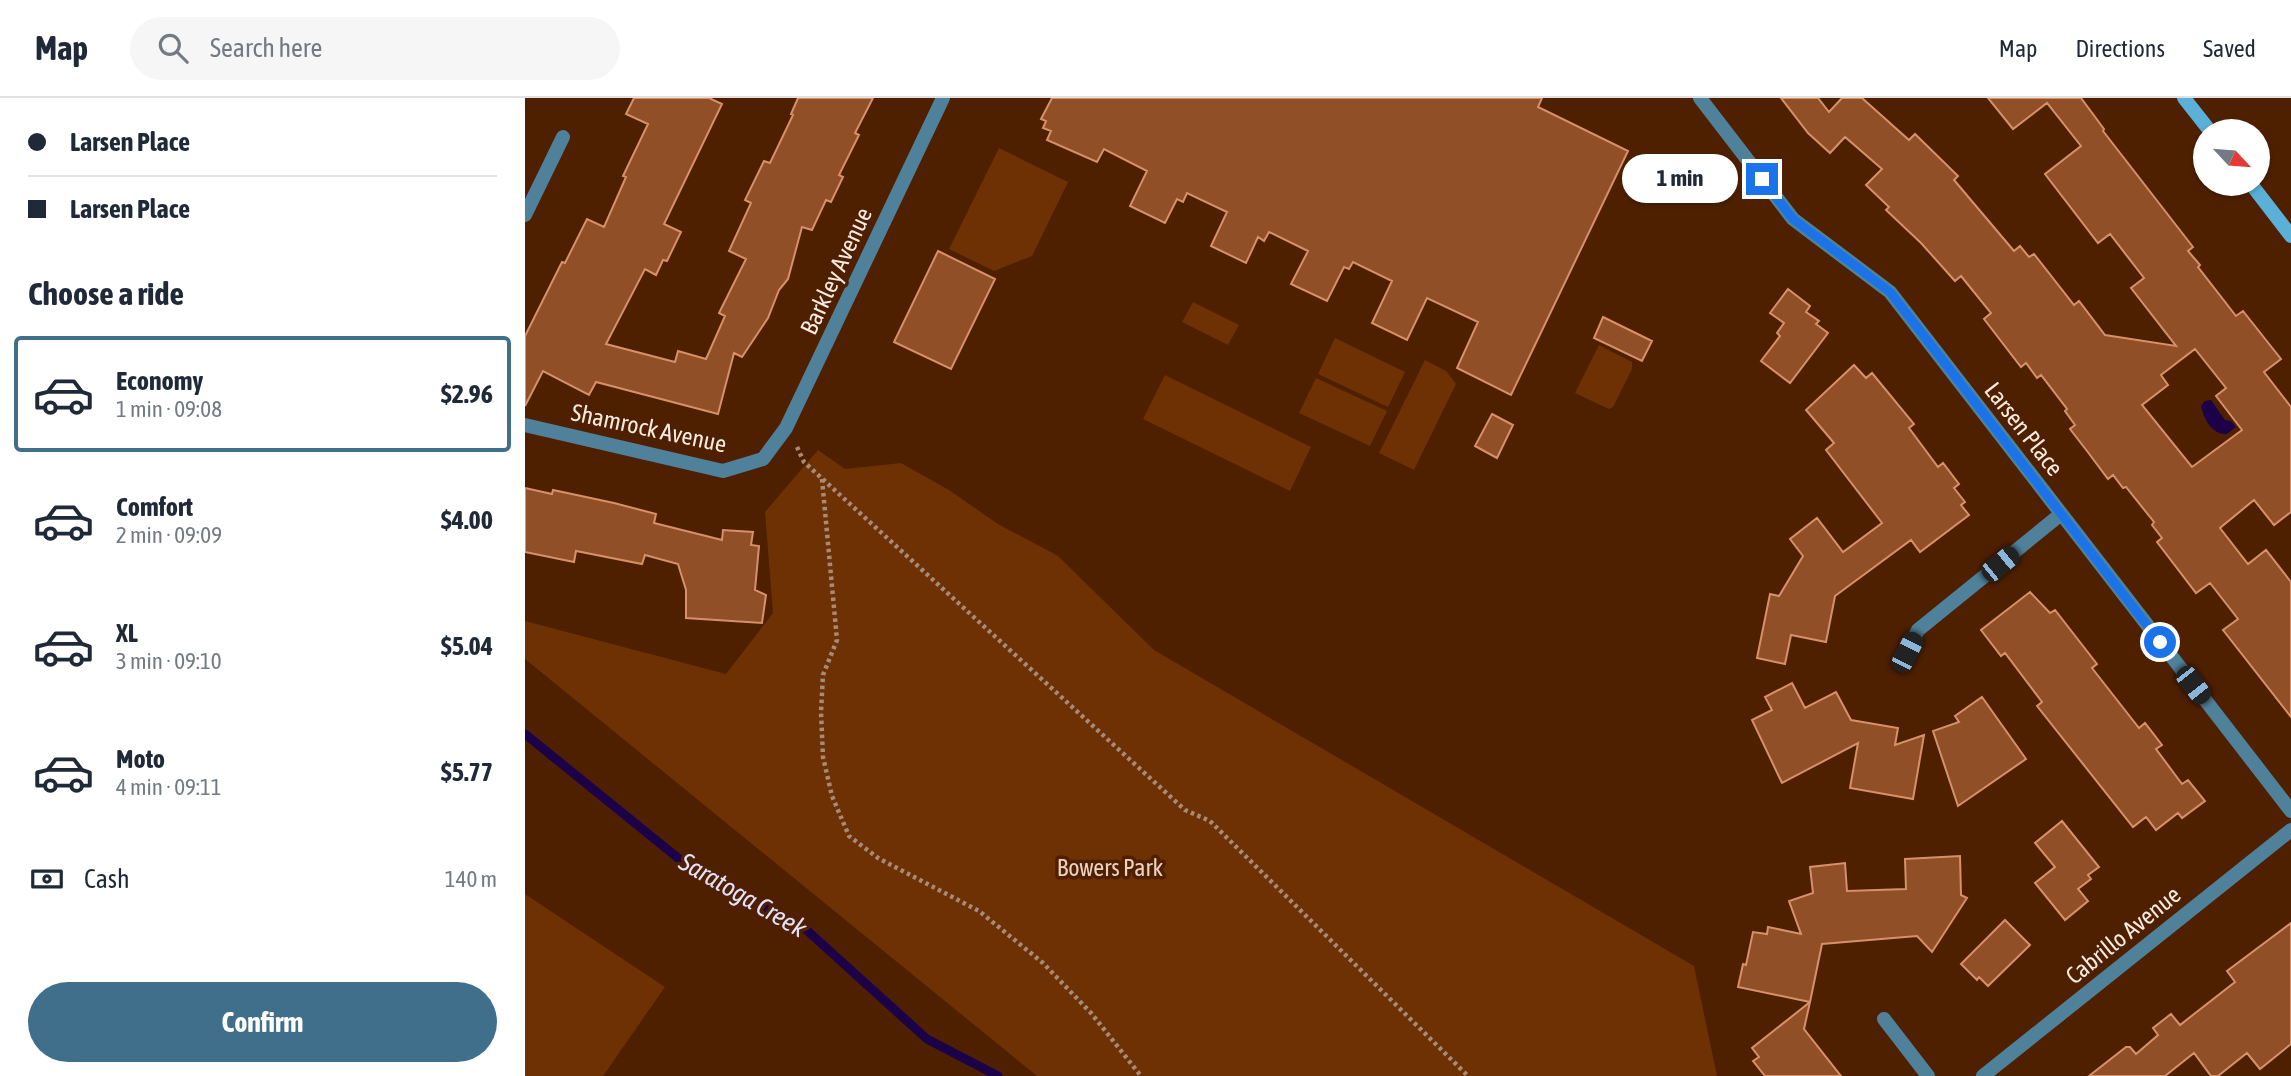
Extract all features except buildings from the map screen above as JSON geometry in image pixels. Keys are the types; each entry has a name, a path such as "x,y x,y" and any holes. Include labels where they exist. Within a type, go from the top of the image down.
{"main road":[{"path":"2184,98 2201,119"},
{"path":"2260,196 2291,236"}],"street":[{"name":"Barkley Avenue","path":"763,459 786,428 943,98"},
{"name":"Larsen Place","path":"1700,98 1793,219 1890,292 2291,811"},
{"path":"525,215 563,137"},
{"name":"Shamrock Avenue","path":"525,425 723,471 763,459"},
{"path":"1907,652 1918,630 2061,514"},
{"name":"Cabrillo Avenue","path":"1983,1076 2291,830"},
{"path":"1884,1019 1928,1076"}],"path":[{"path":"786,428 804,462 1185,810 1210,821 1468,1076"},
{"path":"822,478 837,639 823,675 823,757 832,796 849,836 878,858 979,911 1043,963 1091,1013 1141,1076"}],"green space":[{"path":"999,148 1068,182 1032,256 994,271 949,249"},
{"path":"1193,302 1239,325 1228,345 1182,322"},
{"path":"1335,338 1405,372 1388,407 1318,374"},
{"path":"1599,345 1632,362 1632,369 1613,407 1609,409 1575,393"},
{"path":"1425,360 1446,371 1456,384 1414,470 1379,453"},
{"path":"1165,375 1311,447 1290,491 1143,419"},
{"path":"1316,378 1387,411 1370,446 1299,413"},
{"name":"Bowers Park","path":"818,450 845,469 901,463 949,490 998,524 1058,556 1154,650 1694,966 1717,1076 1037,1076 525,659 525,621 726,674 773,613 765,512"},
{"path":"525,894 665,987 603,1076 525,1076"}],"shaded area":[{"path":"2211,400 2225,420 2231,421 2236,427 2227,434 2213,429 2204,416 2201,406 2205,401"}],"waterway":[{"name":"Saratoga Creek","path":"525,734 699,875 801,925 927,1039 998,1076"}],"route":[{"path":"1762,179 1793,219 1890,292 2160,642"}]}
